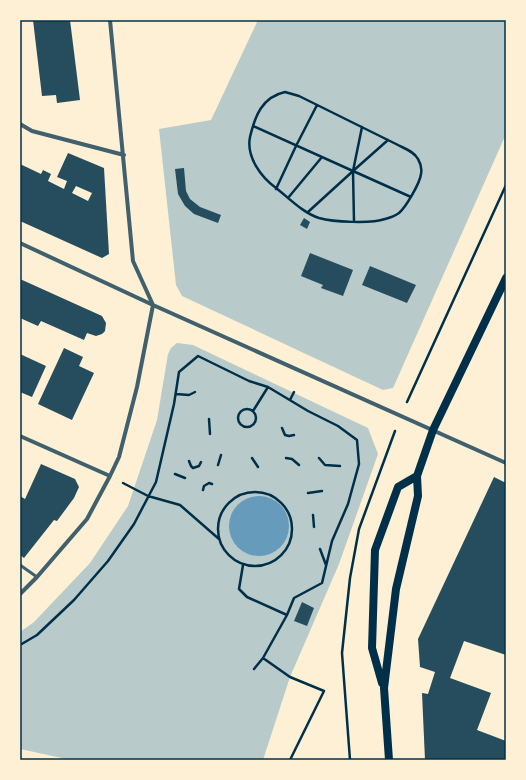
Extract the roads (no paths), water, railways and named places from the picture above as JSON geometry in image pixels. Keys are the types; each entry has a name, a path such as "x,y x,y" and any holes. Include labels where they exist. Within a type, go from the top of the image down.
{"main road":[{"path":"389,760 384,688 396,589 418,496 417,476 433,430 506,278"},
{"path":"384,688 372,648 375,550 398,487 417,476"}],"street":[{"path":"20,594 37,578 87,519 119,457 137,387 153,305 134,262 110,20"},
{"path":"20,124 32,131 124,155"},
{"path":"20,244 506,463"},
{"path":"20,436 110,476"}],"lane":[{"path":"20,565 37,578"}],"water":[{"path":"259,496 276,501 284,509 289,526 284,543 276,551 259,556 242,551 234,543 229,526 234,509 242,501"}]}
